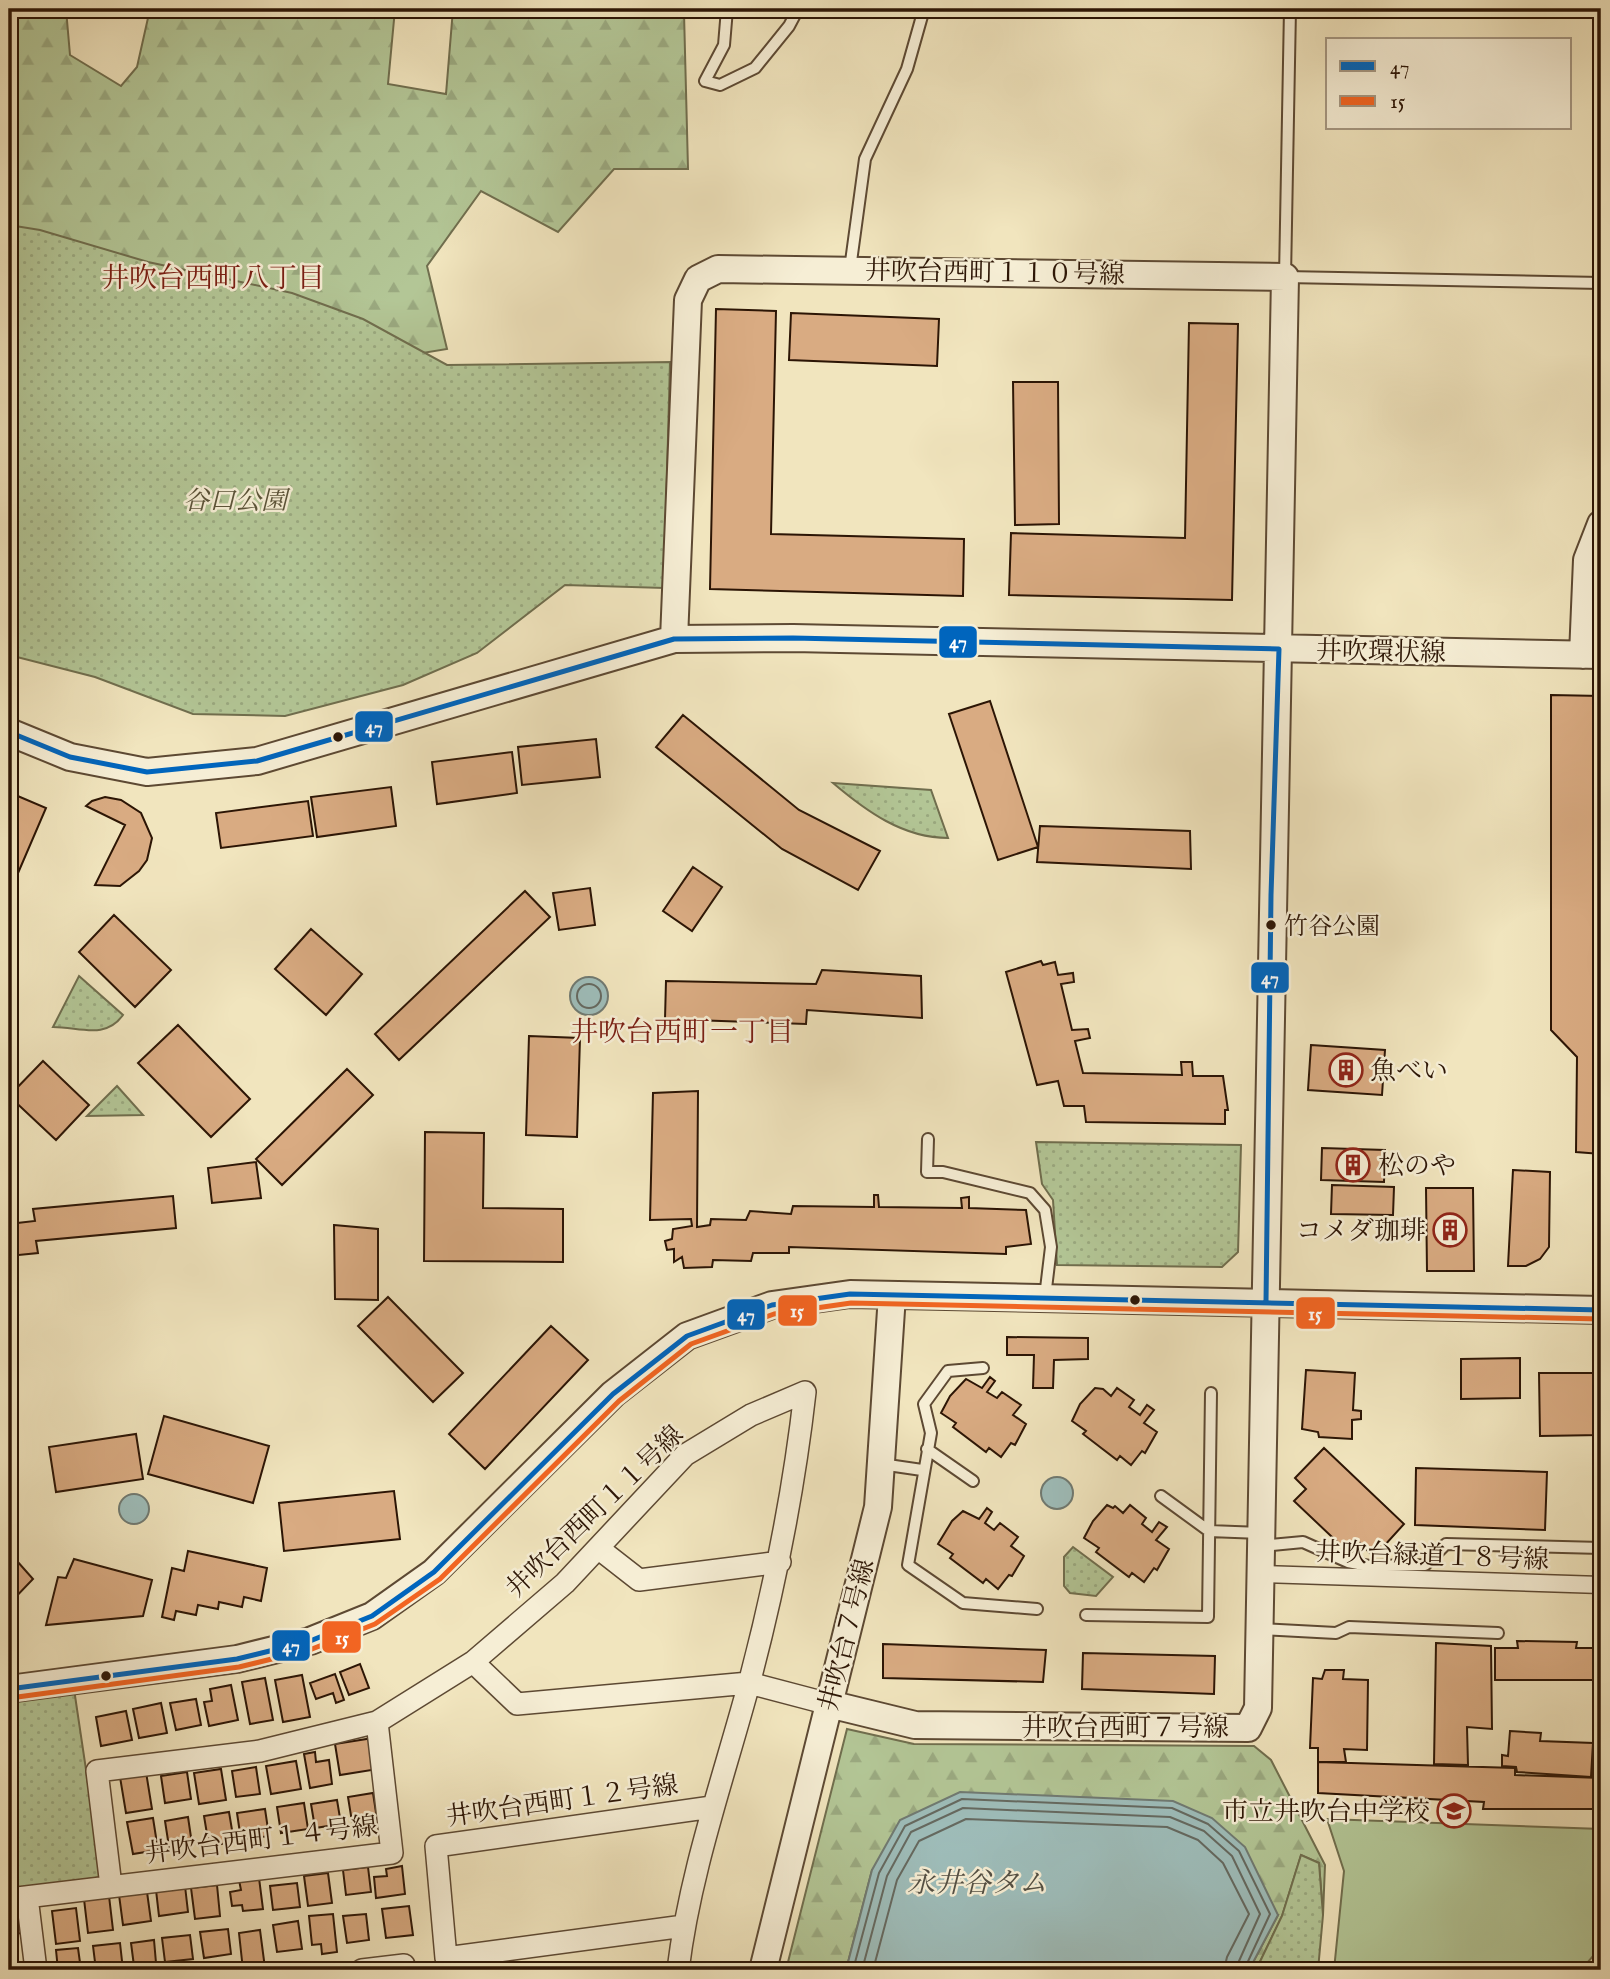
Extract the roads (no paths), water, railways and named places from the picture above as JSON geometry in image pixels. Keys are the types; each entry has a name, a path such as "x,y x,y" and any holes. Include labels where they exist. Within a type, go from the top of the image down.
{"street":[{"name":"井吹台西町１１０号線","path":"674,639 688,300 698,279 718,269 1284,277"},
{"path":"1279,649 1284,277"},
{"path":"1592,655 1587,560 1601,523"},
{"name":"井吹環状線","path":"9,732 70,757 147,772 257,761 674,639 793,638 1592,655"},
{"name":"井吹台西町７号線","path":"829,1704 915,1725 1248,1728 1258,1708 1271,895 1279,649"},
{"path":"9,1689 237,1659 310,1641 372,1616 434,1572 613,1394 687,1336 772,1305 850,1294 1601,1310"},
{"name":"井吹台７号線","path":"763,1970 878,1507 892,1295"},
{"name":"井吹台西町１１号線","path":"111,1886 97,1770 260,1751 377,1722 473,1662 565,1583 685,1455 751,1415 805,1392 795,1479 780,1562 749,1683 712,1807 684,1926 678,1970"},
{"path":"598,1548 639,1580 780,1562"},
{"name":"井吹台緑道１８号線","path":"1261,1574 1601,1584"},
{"path":"473,1662 517,1704 749,1683 829,1704"},
{"name":"井吹台西町１４号線","path":"18,1898 392,1853 377,1722"},
{"name":"井吹台西町１２号線","path":"684,1926 446,1958 436,1846 712,1807"},
{"path":"18,1898 36,1970"},
{"path":"362,1970 404,1965 405,1970"}],"lane":[{"path":"727,9 723,45 705,81 720,85 755,68 789,26 798,9"},
{"path":"850,269 865,159 907,69 924,9"},
{"path":"1290,9 1284,277 1601,284"},
{"path":"928,1139 927,1172 943,1172 1030,1193 1045,1210 1051,1247 1045,1297"},
{"path":"983,1368 948,1371 924,1404 931,1433 922,1470 908,1565 963,1603 1037,1609"},
{"path":"1086,1615 1208,1617 1211,1393"},
{"path":"927,1449 973,1481"},
{"path":"881,1464 922,1470"},
{"path":"1161,1496 1209,1531 1303,1542 1348,1562 1369,1566 1425,1565 1446,1544 1601,1548"},
{"path":"1260,1629 1336,1633 1349,1626 1499,1633"}],"water":[{"path":"589,977 603,982 608,996 603,1010 589,1015 575,1010 570,996 575,982"},
{"path":"1057,1477 1069,1481 1073,1493 1069,1505 1057,1509 1045,1505 1041,1493 1045,1481"},
{"path":"134,1494 145,1498 149,1509 145,1520 134,1524 123,1520 119,1509 123,1498"},
{"name":"永井谷タム","path":"960,1792 1173,1801 1212,1818 1245,1847 1278,1915 1249,1970 846,1970 872,1870 900,1820"}],"place":[{"name":"竹谷公園","path":"1271,925"},
{"name":"魚べい","path":"1346,1070"},
{"name":"松のや","path":"1353,1165"},
{"name":"コメダ珈琲","path":"1450,1230"},
{"name":"市立井吹台中学校","path":"1454,1811"}],"district":[{"name":"井吹台西町八丁目","path":"213,277"},
{"name":"井吹台西町一丁目","path":"682,1031"}],"park label":[{"name":"谷口公園","path":"235,500"}]}
